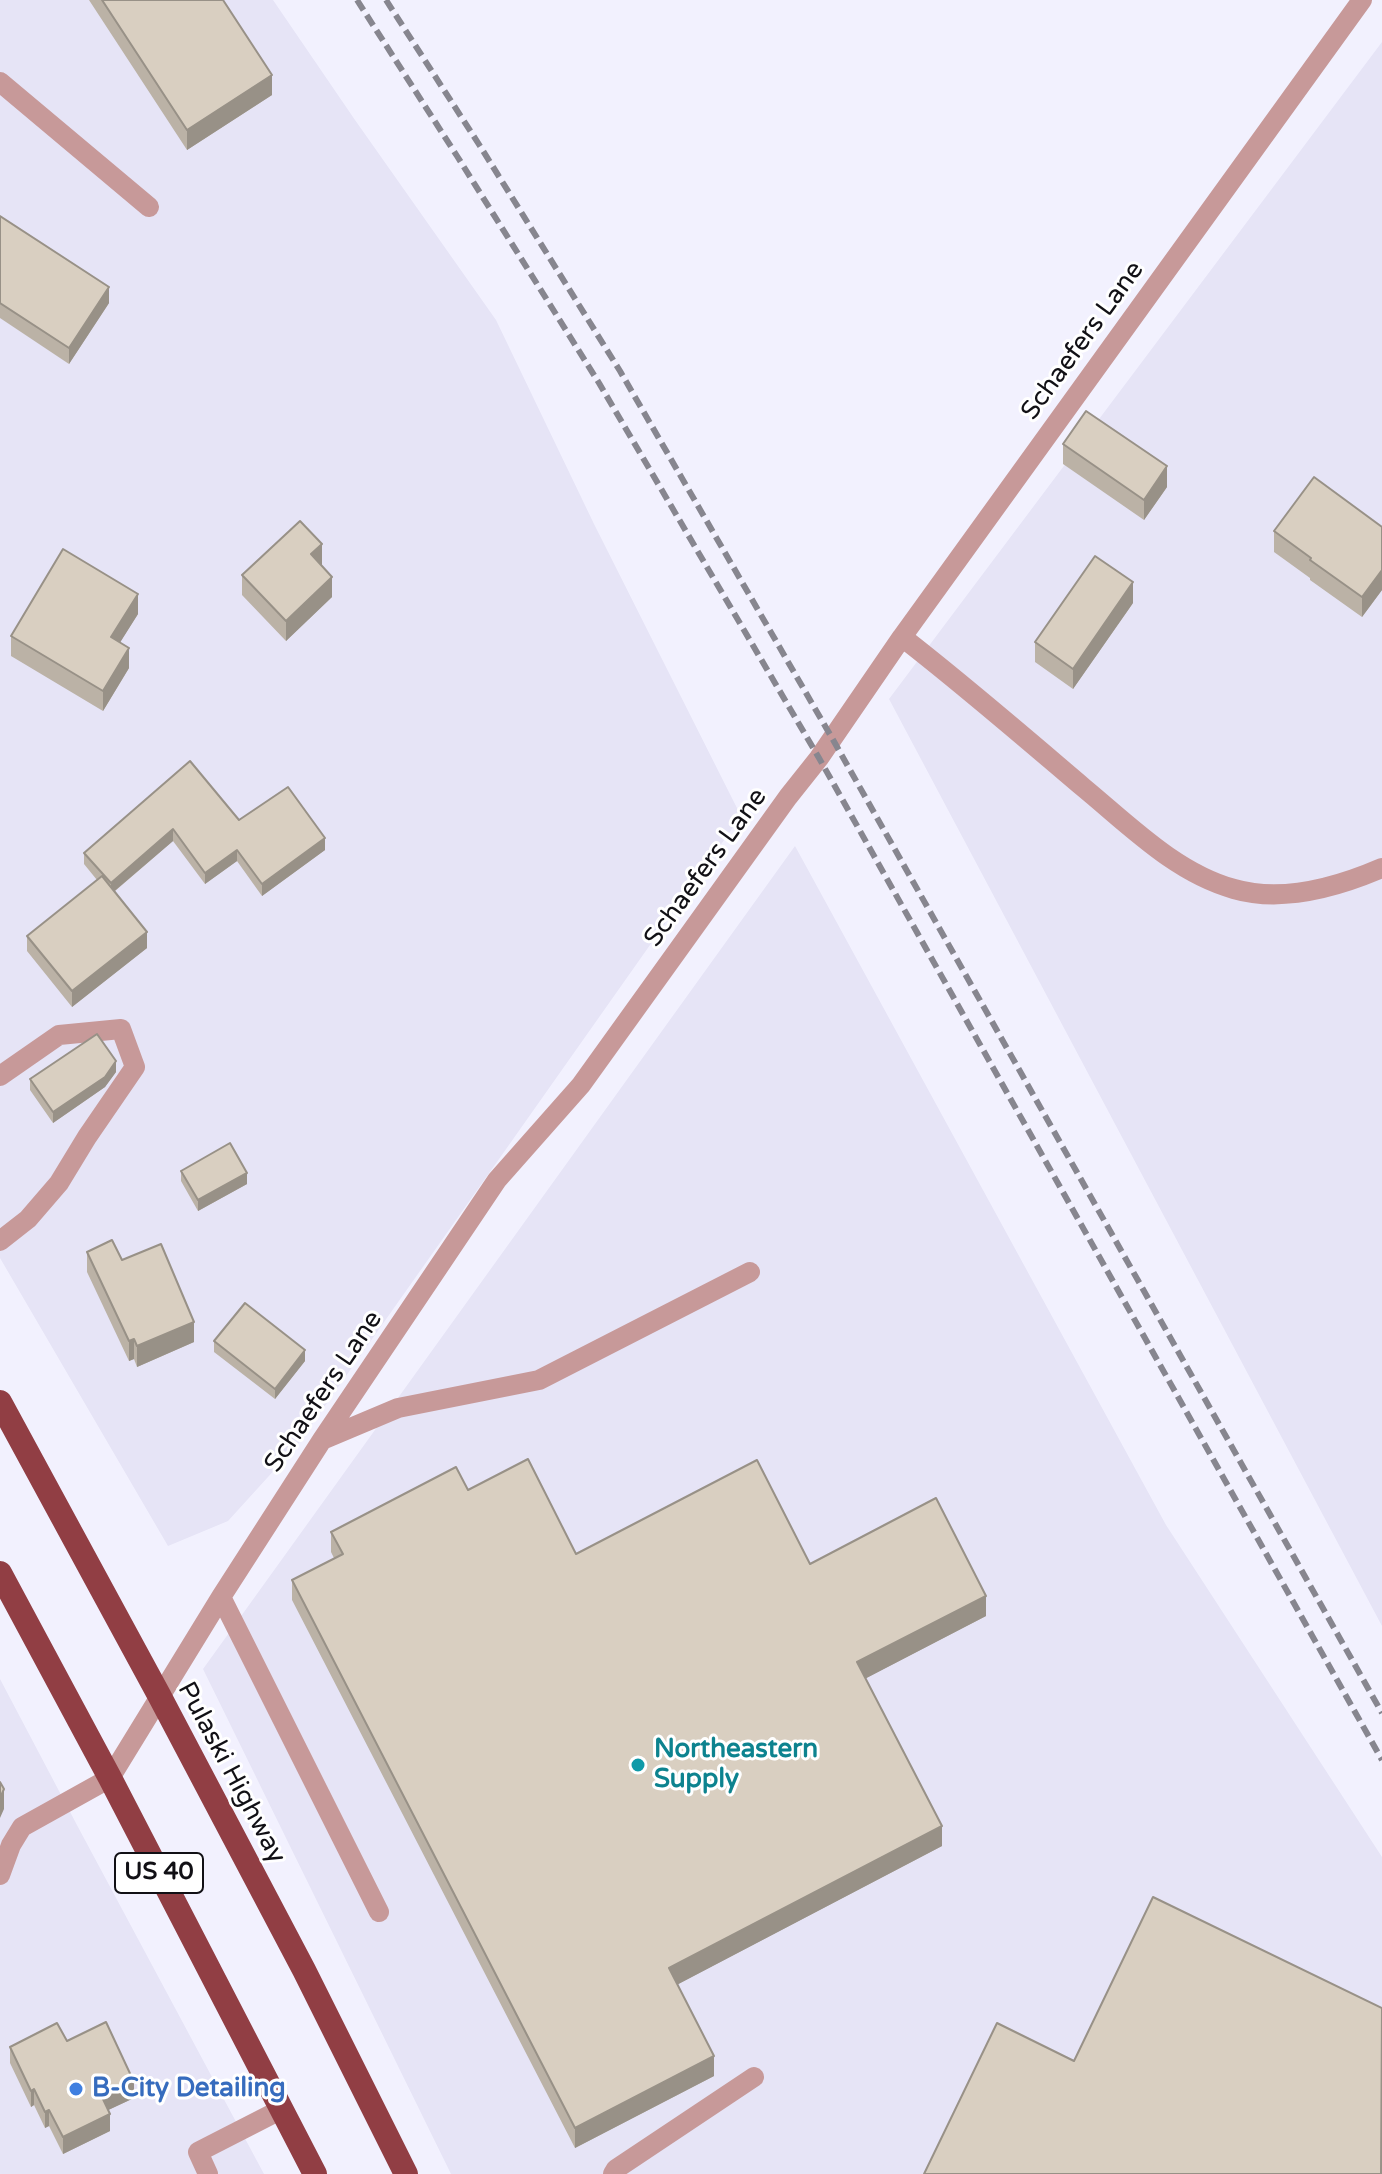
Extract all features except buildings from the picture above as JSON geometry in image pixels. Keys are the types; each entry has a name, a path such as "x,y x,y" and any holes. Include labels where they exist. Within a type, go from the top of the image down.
{"highway":[{"name":"Pulaski Highway","path":"0,1402 304,1970 406,2174"},
{"name":"US 40","path":"0,1573 315,2174"}],"lane":[{"name":"Schaefers Lane","path":"110,1778 159,1695 322,1440 497,1180 581,1085 1362,0"},
{"path":"0,82 149,207"},
{"path":"902,637 1150,844 1197,875 1236,890 1273,895 1359,878 1382,868"},
{"path":"0,1076 59,1035 121,1029 135,1067 59,1183 28,1219 0,1241"},
{"path":"322,1440 398,1408 539,1380 750,1272"},
{"path":"221,1597 379,1912"},
{"path":"0,1875 11,1845 22,1827 110,1778"},
{"path":"613,2174 616,2169 754,2077"},
{"path":"208,2174 198,2152 282,2109"}],"shaded area":[{"path":"0,0 273,0 496,320 594,524 741,816 298,1444 228,1521 168,1546 0,1258"},
{"path":"1382,42 1382,1626 889,699"},
{"path":"795,846 1166,1525 1382,1857 1382,2174 451,2174 203,1669"},
{"path":"0,1679 78,1827 264,2174 0,2174"}],"railway":[{"path":"357,0 599,383 819,758 1382,1760"},
{"path":"386,0 620,371 832,738 1382,1713"}],"place":[{"name":"Northeastern Supply","path":"638,1765"},
{"name":"B-City Detailing","path":"76,2089"}]}
